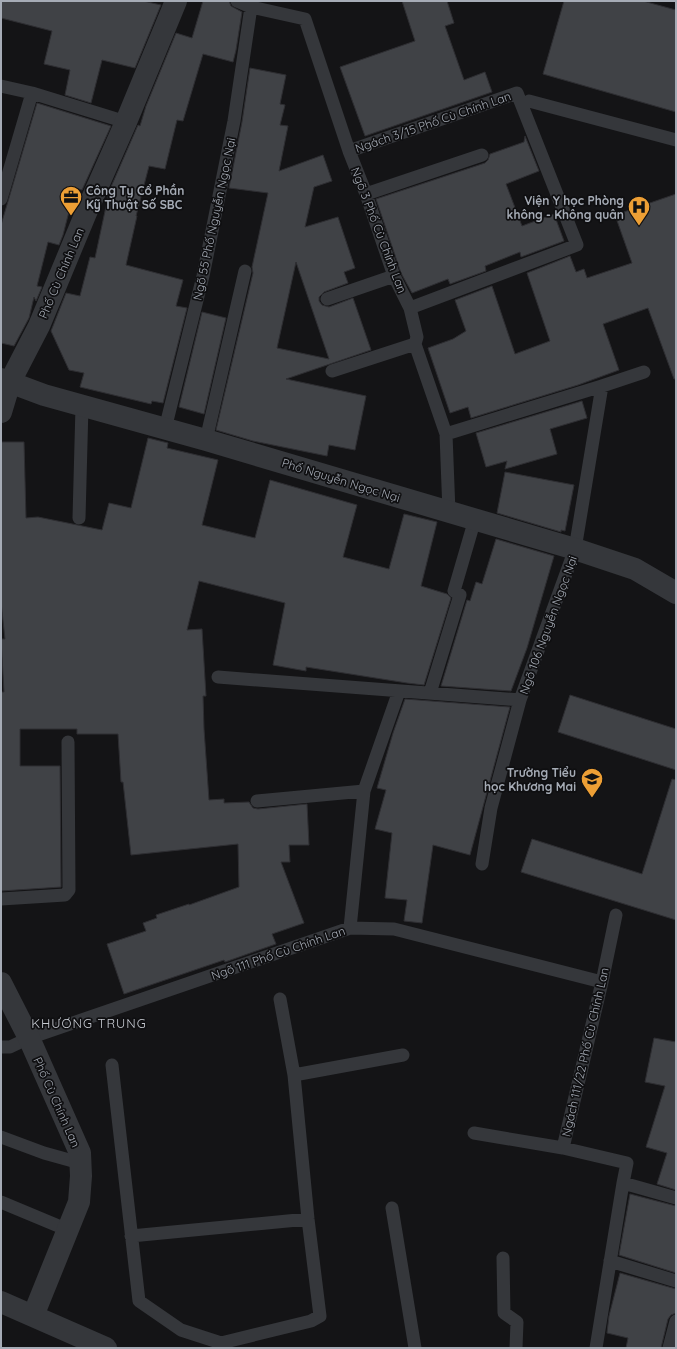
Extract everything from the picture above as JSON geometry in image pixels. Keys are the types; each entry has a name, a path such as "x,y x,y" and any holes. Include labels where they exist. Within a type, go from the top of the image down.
{"street":[{"name":"Phố Cù Chính Lan","path":"1,412 6,381 39,326 176,1"},
{"name":"Phố Nguyễn Ngọc Nại","path":"6,381 44,395 206,440 575,549 635,569 676,593"},
{"name":"Phố Cù Chính Lan","path":"1,983 29,1038 80,1153 81,1176 79,1202 33,1316"},
{"path":"1,1302 106,1348"}],"lane":[{"name":"Ngõ 3 Phố Cù Chính Lan","path":"238,1 251,7 305,18 349,151 366,194 394,276 410,308 417,337 415,344 446,434 449,512"},
{"name":"Ngõ 55 Phố Nguyễn Ngọc Nại","path":"165,429 204,276 234,121 251,7"},
{"path":"1,86 32,93 126,122"},
{"path":"1,199 5,172 32,93"},
{"name":"Ngách 3/15 Phố Cù Chính Lan","path":"349,151 517,93 577,245 410,308"},
{"path":"529,101 676,140"},
{"path":"366,194 482,155"},
{"path":"206,440 245,271"},
{"path":"327,299 394,276"},
{"path":"332,371 415,344"},
{"path":"446,434 644,372"},
{"name":"Ngõ 106 Nguyễn Ngọc Nại","path":"482,864 491,808 520,700 575,549 602,386"},
{"path":"79,518 82,406"},
{"path":"430,693 460,594 454,592 475,519"},
{"path":"218,676 520,700"},
{"path":"350,928 364,791 399,691"},
{"path":"1,899 65,895 69,890 68,742"},
{"path":"257,800 364,791"},
{"name":"Ngách 111/22 Phố Cù Chính Lan","path":"616,915 602,982 563,1148 627,1163 623,1183"},
{"name":"Ngõ 111 Phố Cù Chính Lan","path":"1,1047 10,1047 29,1038 350,928 394,929 602,982"},
{"path":"112,1065 138,1301 182,1330 220,1345 311,1321 320,1316 308,1218 294,1074 280,999"},
{"path":"294,1074 403,1055"},
{"path":"474,1134 563,1148"},
{"path":"1,1137 44,1153 80,1163"},
{"path":"596,1348 623,1183 676,1198"},
{"path":"1,1202 68,1230"},
{"path":"392,1208 415,1348"},
{"path":"131,1236 308,1218"},
{"path":"503,1258 504,1313 516,1322 516,1348"},
{"path":"610,1261 676,1281"},
{"path":"669,1348 676,1321"}],"building":[{"path":"1,1 143,1 161,5 135,68 102,60 91,103 65,95 70,70 44,64 52,31 1,18"},
{"path":"203,1 229,1 231,6 242,12 233,62 203,54 183,121 177,120 165,169 149,166 136,216 126,265 183,280 176,306 187,308 163,403 152,401 151,404 80,387 84,373 69,370 51,331 66,293 80,296 90,257 95,258 107,196 138,125 140,126 146,106 176,33 192,38"},
{"path":"402,1 447,1 454,23 445,26 464,80 485,72 492,92 365,136 340,67 415,41"},
{"path":"564,1 643,1 676,10 676,112 543,74"},
{"path":"250,68 286,75 280,104 285,105 280,125 288,126 279,171 323,155 332,181 314,187 305,227 338,217 355,268 344,272 348,283 324,292 319,297 319,301 322,305 329,307 353,298 371,350 286,379 366,396 355,450 329,445 327,456 253,441 216,430 253,273 252,267 268,193 229,188 242,122","holes":["296,262 329,359 277,348"]},
{"path":"37,103 111,126 82,190 75,188 59,245 48,242 37,286 42,287 36,301 34,297 29,318 14,346 1,343 1,225"},
{"path":"525,136 539,171 506,184 522,226 554,214 564,241 521,257 520,252 485,266 486,271 450,284 448,279 412,293 401,273 376,199 485,163 490,154 524,142"},
{"path":"676,194 676,379 674,379 648,308 603,324 619,370 578,385 471,418 468,407 450,413 428,348 453,339 466,331 455,300 492,286 515,354 550,341 527,273 570,256 576,272 584,269 587,278 632,263 615,215"},
{"path":"202,312 226,318 204,414 179,407"},
{"path":"582,401 587,418 550,429 557,454 505,469 507,461 486,467 476,433"},
{"path":"148,438 168,443 167,448 218,460 202,525 255,538 270,480 357,505 343,557 389,569 404,514 437,522 421,586 447,594 451,598 424,685 306,667 306,671 273,665 285,603 199,581 187,630 202,629 206,696 203,696 204,729 209,800 224,799 224,803 249,802 253,808 258,809 307,804 309,845 289,845 290,862 281,862 304,923 272,934 276,944 124,994 107,944 146,931 143,923 157,918 156,915 239,887 238,844 131,855 123,782 121,782 118,734 77,734 77,729 20,729 20,766 60,766 61,887 1,891 1,692 4,692 1,639 5,639 1,602 1,442 24,442 26,518 38,517 102,530 109,503 131,508"},
{"path":"505,472 574,485 565,531 561,530 561,532 497,513"},
{"path":"496,539 554,556 527,648 511,691 441,686 467,600 470,601 476,582 482,584"},
{"path":"570,695 676,729 676,770 558,732"},
{"path":"405,699 510,707 470,855 433,845 422,923 404,921 407,900 385,898 392,833 375,829 386,790 377,788 393,733"},
{"path":"672,779 676,780 676,920 521,872 532,839 642,874"},
{"path":"654,1038 676,1042 676,1190 657,1184 667,1153 646,1147 665,1086 645,1082"},
{"path":"630,1194 676,1206 676,1273 619,1255"},
{"path":"620,1273 676,1289 676,1313 671,1315 668,1319 661,1348 626,1348 628,1338 607,1333 609,1316"}],"place":[{"name":"Công Ty Cổ Phần Kỹ Thuật Số SBC","path":"71,216"},
{"name":"Viện Y học Phòng không - Không quân","path":"639,226"},
{"name":"Trường Tiểu học Khương Mai","path":"592,798"}],"district":[{"name":"KHƯƠNG TRUNG","path":"89,1023"}]}
